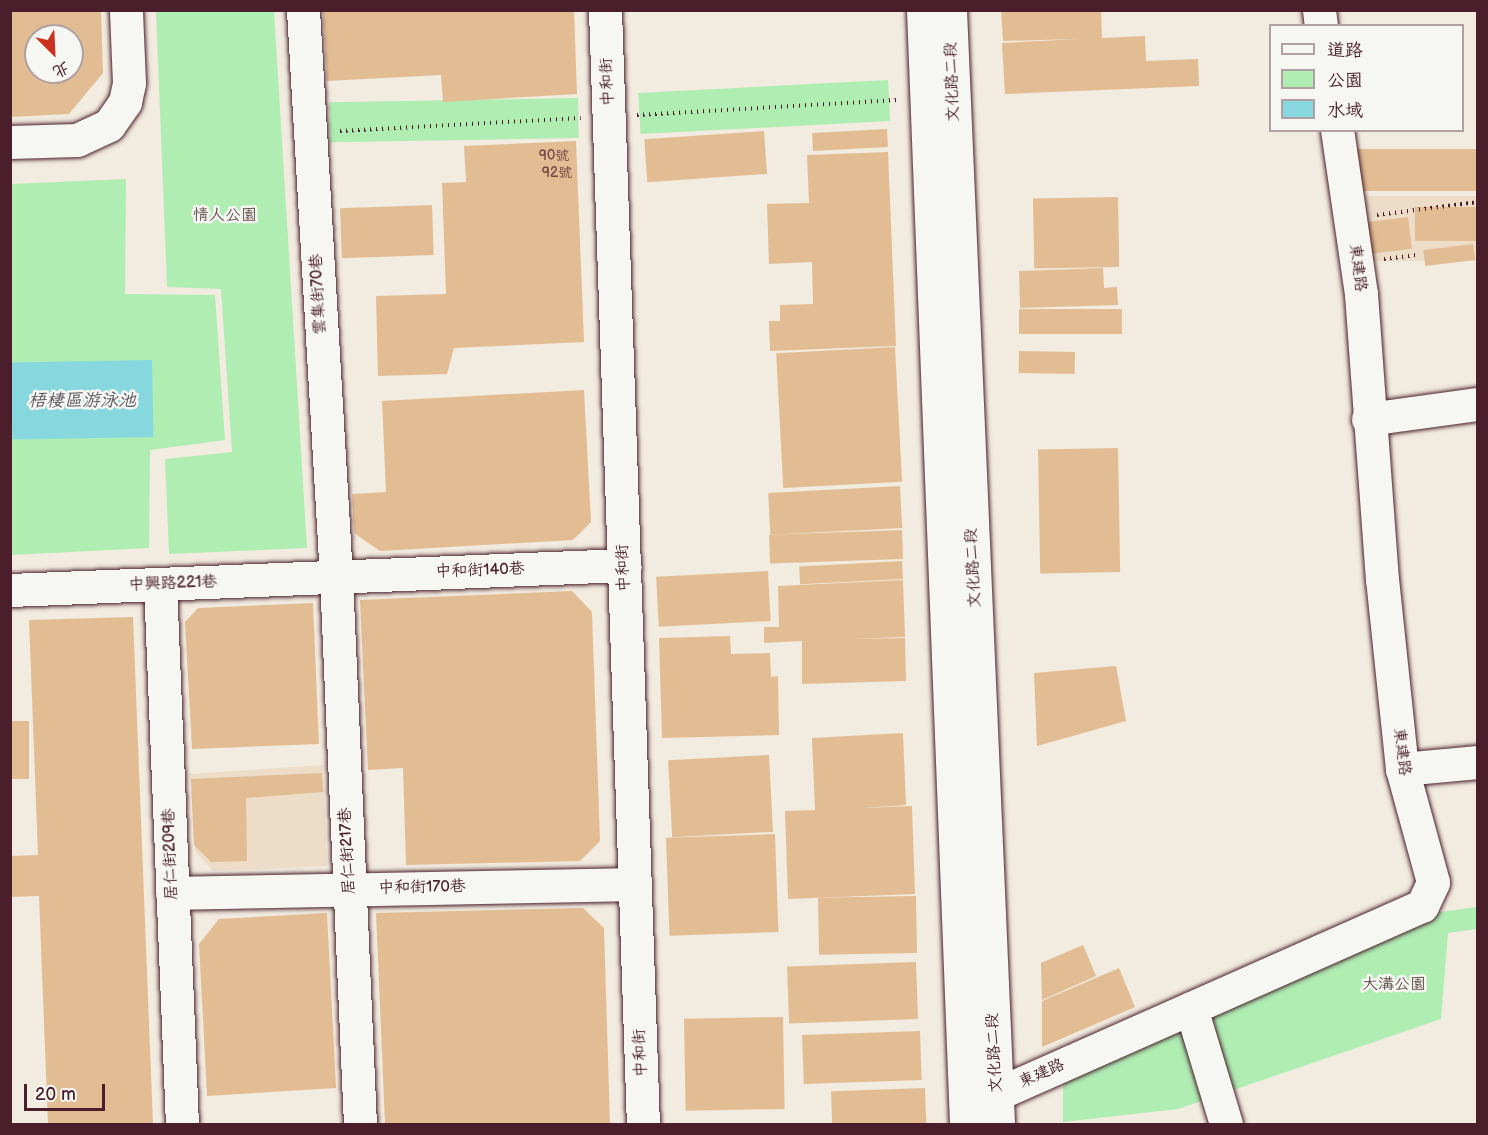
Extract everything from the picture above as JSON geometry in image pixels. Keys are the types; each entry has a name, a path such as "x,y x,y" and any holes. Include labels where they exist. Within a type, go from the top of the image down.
{"street":[{"path":"10,142 77,140 109,126 125,102 129,83 126,10"},
{"name":"雲集街70巷","path":"303,10 336,577"},
{"name":"中和街","path":"605,10 643,1125"},
{"name":"文化路二段","path":"923,10 952,404 997,1109"},
{"name":"文化路二段","path":"950,10 952,404 966,1125"},
{"name":"東建路","path":"997,1109 1191,1008 1422,906 1433,882 1402,769 1368,418 1361,294 1337,132"},
{"path":"1368,418 1478,404"},
{"name":"中和街140巷","path":"336,577 624,565"},
{"name":"中興路221巷","path":"10,590 336,577"},
{"name":"居仁街217巷","path":"336,577 360,1125"},
{"name":"居仁街209巷","path":"160,584 182,1125"},
{"path":"1402,769 1478,762"},
{"name":"中和街170巷","path":"172,893 635,884"},
{"path":"1191,1008 1226,1125"}],"path":[{"path":"1372,216 1478,202"},
{"path":"1375,260 1418,255"}],"shaded area":[{"path":"1356,196 1477,196 1477,261 1356,261"},
{"path":"323,765 327,866 213,871 195,851 190,774"}],"green space":[{"name":"情人公園","path":"156,11 274,11 307,548 169,554 165,459 232,452 221,289 167,287"},
{"path":"888,80 890,121 640,134 638,93"},
{"path":"578,98 579,138 330,142 329,102"},
{"name":"梧棲區游泳池","path":"126,179 125,294 215,295 225,440 150,450 149,548 11,555 11,184"},
{"name":"大溝公園","path":"1477,907 1477,929 1448,933 1441,1019 1178,1109 1063,1122 1063,1077 1440,912"}],"water":[{"name":"梧棲區游泳池","path":"152,360 153,437 12,439 11,362"}],"building":[{"path":"10,10 101,10 103,73 69,114 10,117"},
{"path":"323,10 574,10 577,94 443,102 441,75 327,81"},
{"path":"1001,10 1101,10 1102,38 1145,36 1146,61 1198,59 1199,86 1005,94 1002,43 1078,39 1003,41"},
{"path":"887,129 888,147 813,151 812,133"},
{"path":"764,131 767,174 647,182 644,139"},
{"path":"576,141 584,342 454,348 447,374 378,376 376,296 446,294 442,183 466,182 464,146"},
{"path":"1351,149 1478,149 1478,191 1351,191"},
{"path":"888,152 896,346 770,351 769,321 780,321 780,305 813,304 812,262 769,264 767,204 809,203 807,155"},
{"path":"1118,197 1119,267 1034,268 1033,198"},
{"path":"432,205 434,255 342,258 340,208"},
{"path":"1415,207 1478,207 1478,241 1415,241"},
{"path":"1408,217 1412,249 1367,254 1363,222"},
{"path":"1473,244 1475,260 1425,266 1423,250"},
{"path":"1103,268 1104,288 1117,287 1118,305 1020,308 1019,271"},
{"path":"1019,309 1122,309 1122,334 1019,334"},
{"path":"895,347 902,482 783,488 776,353"},
{"path":"1019,351 1075,352 1075,374 1019,373"},
{"path":"584,390 591,522 573,540 380,551 354,533 352,494 386,492 382,401"},
{"path":"1118,448 1120,572 1040,573 1038,449"},
{"path":"900,486 902,528 770,535 768,493"},
{"path":"902,530 903,559 770,564 769,535"},
{"path":"902,561 903,579 800,584 799,566"},
{"path":"768,571 771,621 659,627 656,577"},
{"path":"903,580 905,637 852,639 905,638 906,681 802,684 802,641 764,643 764,627 779,627 778,586"},
{"path":"572,591 592,612 600,841 580,861 406,865 403,768 368,770 360,600"},
{"path":"313,603 319,744 192,749 185,622 198,608"},
{"path":"133,617 153,1124 48,1124 39,896 10,897 10,856 38,855 29,620"},
{"path":"730,636 731,654 770,653 771,677 778,676 779,735 662,738 659,638"},
{"path":"1116,666 1126,721 1037,746 1034,673"},
{"path":"10,721 29,721 29,779 10,779"},
{"path":"903,733 906,805 862,808 912,806 915,894 788,899 785,811 815,810 812,738"},
{"path":"769,755 773,832 672,837 668,760"},
{"path":"322,773 323,792 246,798 247,861 211,862 194,845 191,779"},
{"path":"775,834 778,932 669,936 666,838"},
{"path":"916,896 917,953 819,955 818,898"},
{"path":"583,908 604,928 610,1124 385,1124 376,913"},
{"path":"327,913 336,1088 207,1096 199,944 219,919"},
{"path":"1083,945 1096,976 1042,1000 1041,963"},
{"path":"916,962 918,1019 789,1023 787,967"},
{"path":"1119,968 1135,1007 1042,1047 1042,1001"},
{"path":"783,1017 785,1109 686,1111 684,1019"},
{"path":"920,1031 922,1080 804,1084 802,1035"},
{"path":"925,1088 926,1124 832,1124 831,1091"}]}
